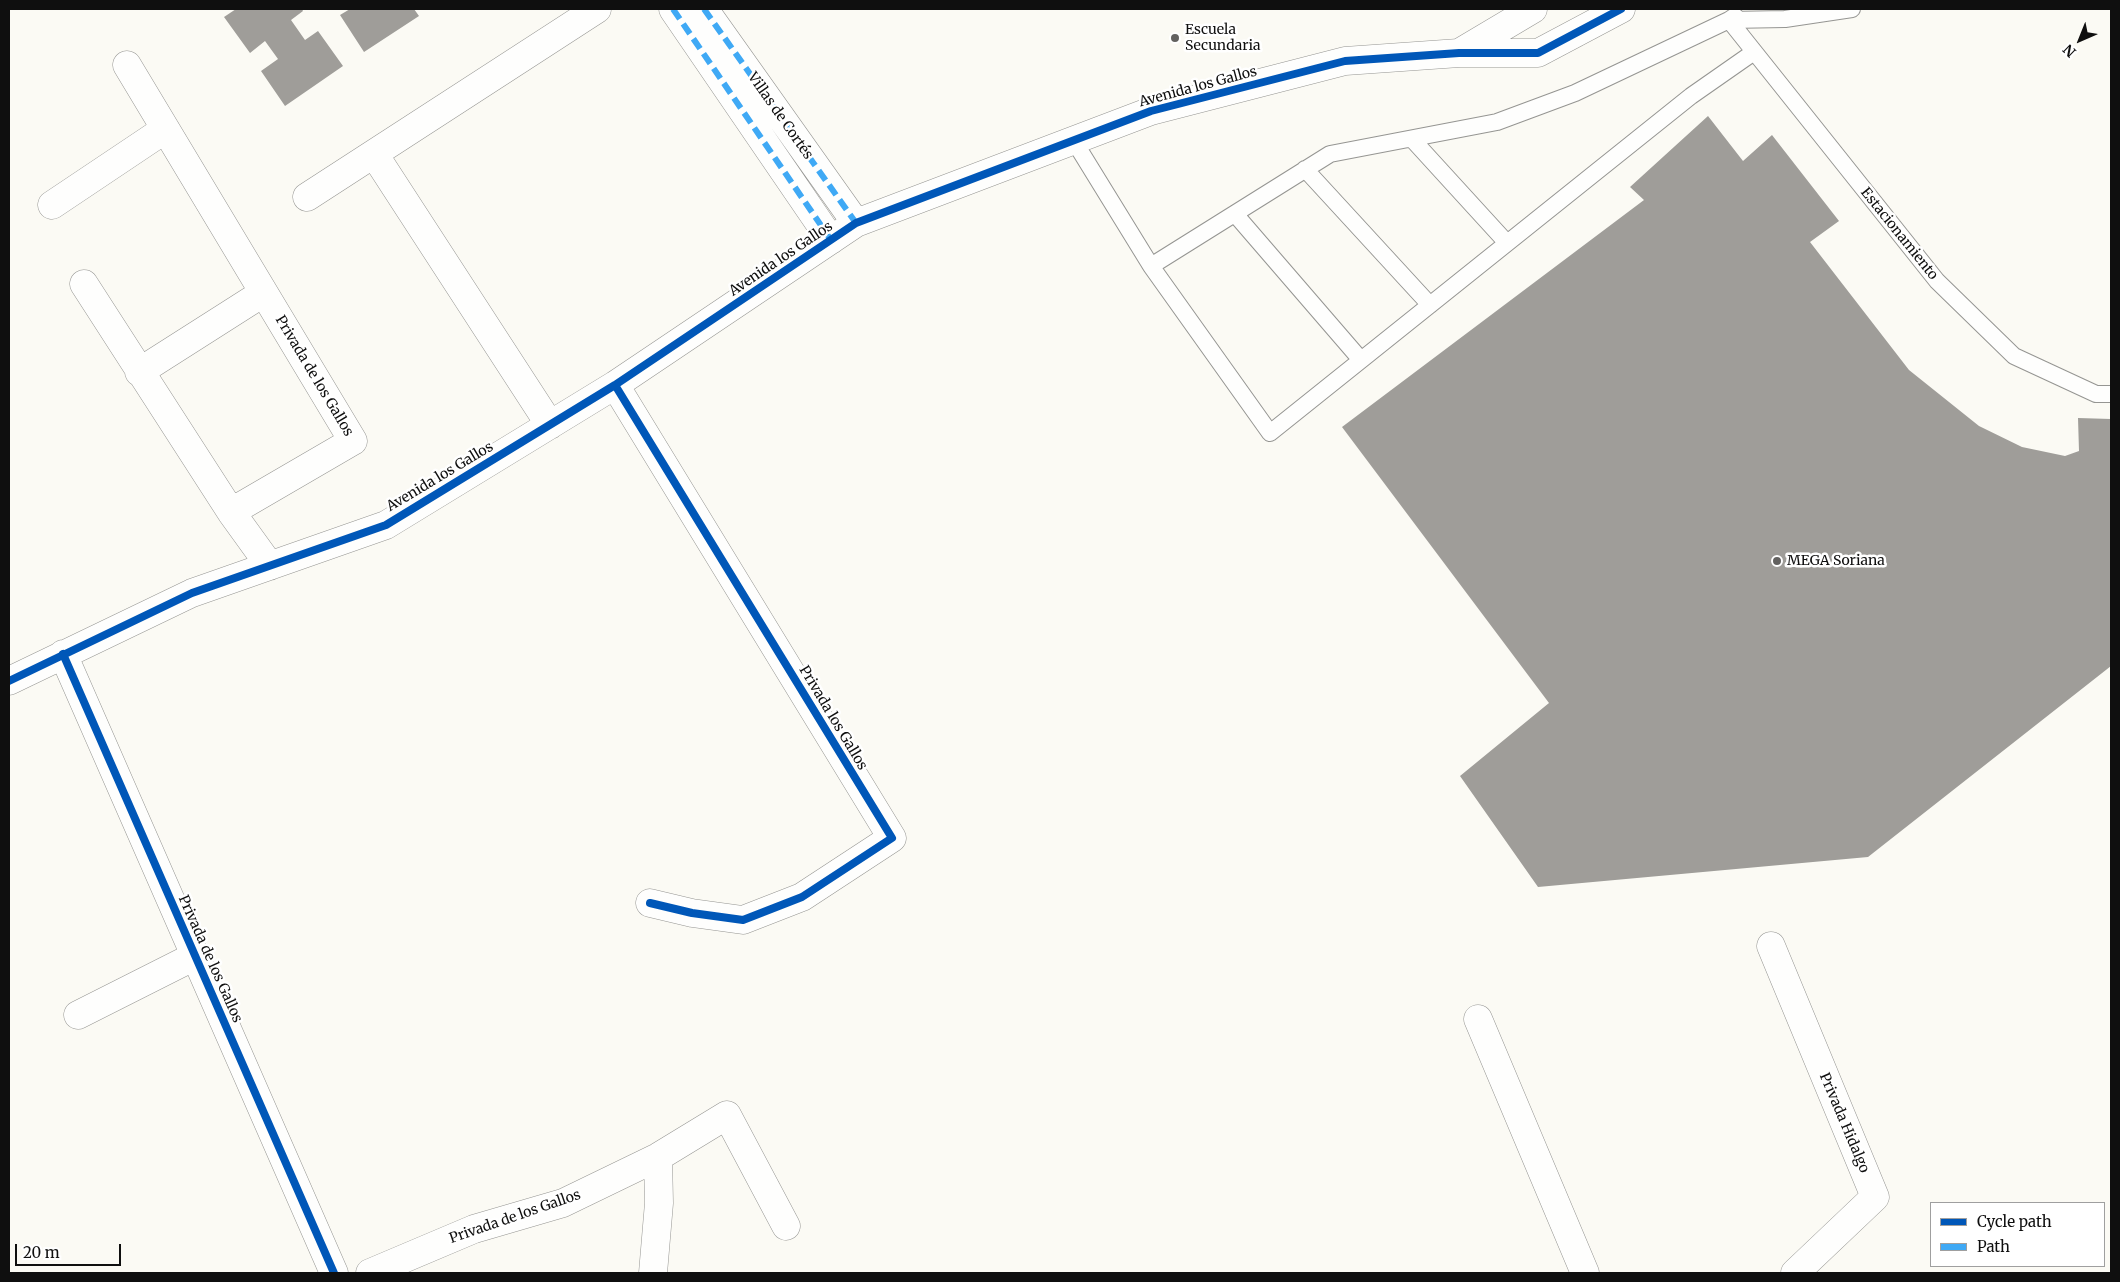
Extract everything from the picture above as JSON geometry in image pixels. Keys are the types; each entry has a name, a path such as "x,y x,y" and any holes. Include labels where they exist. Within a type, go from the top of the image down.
{"street":[{"path":"307,197 597,9"},
{"path":"673,9 831,240"},
{"name":"Villas de Cortés","path":"704,9 856,223"},
{"name":"Avenida los Gallos","path":"1459,53 1533,9"},
{"name":"Avenida los Gallos","path":"9,682 63,654 192,593 386,525 615,385 856,223 1151,111 1345,61 1459,53 1538,53 1621,9"},
{"name":"Privada de los Gallos","path":"127,65 164,130 353,441 231,512"},
{"path":"52,205 164,130"},
{"path":"374,154 550,425"},
{"path":"84,284 231,512 270,566"},
{"path":"139,372 263,293"},
{"name":"Privada los Gallos","path":"615,385 892,838 802,897 742,920 692,913 650,903"},
{"name":"Privada de los Gallos","path":"63,654 334,1273"},
{"name":"Privada Hidalgo","path":"1771,946 1875,1197 1795,1273"},
{"path":"78,1015 195,956"},
{"path":"1478,1020 1585,1273"},
{"name":"Privada de los Gallos","path":"370,1273 474,1229 564,1203 658,1157 727,1115 786,1226"},
{"path":"653,1273 659,1203 658,1157"}],"lane":[{"path":"1151,266 1330,154 1496,122 1566,96 1728,20 1746,9"},
{"path":"1728,20 1785,19 1852,9"},
{"name":"Estacionamiento","path":"1728,20 1937,282 2014,356 2096,394 2111,394"},
{"path":"1074,141 1151,266 1270,433 1691,96 1754,52"},
{"path":"1412,139 1507,243"},
{"path":"1304,169 1430,305"},
{"path":"1234,214 1362,360"}],"building":[{"path":"236,9 302,9 303,11 291,20 305,40 318,31 343,66 285,106 261,71 278,59 265,41 250,53 224,17"},
{"path":"350,9 414,9 419,16 364,52 340,15"},
{"name":"MEGA Soriana","path":"1708,116 1743,161 1772,135 1839,221 1810,242 1909,370 1979,426 2022,447 2065,456 2079,451 2078,418 2111,419 2111,666 1868,857 1538,887 1460,776 1549,703 1342,427 1644,200 1630,187"}],"marked path":[{"path":"673,9 831,240"},
{"path":"704,9 856,223"}],"cycle path":[{"path":"9,681 192,593 386,525 615,385 856,223 1151,111 1345,61 1459,53 1538,53 1621,9"},
{"path":"615,385 892,838 802,897 743,920 692,913 650,903"},
{"path":"63,654 334,1273"}],"place":[{"name":"Escuela Secundaria","path":"1175,38"},
{"name":"MEGA Soriana","path":"1777,561"}]}
